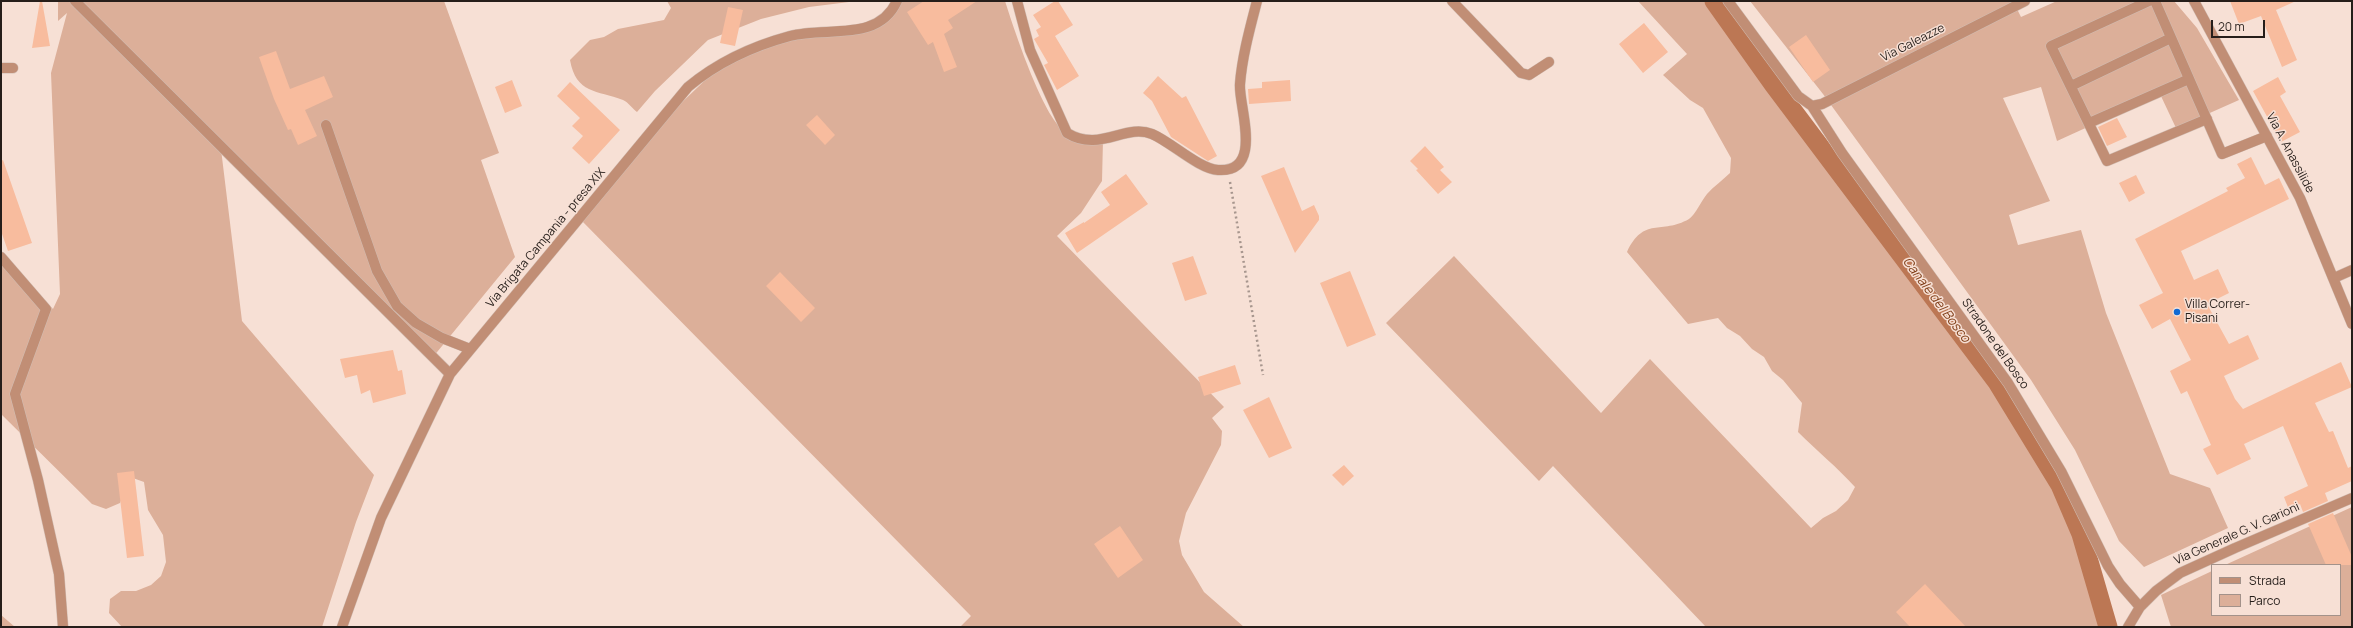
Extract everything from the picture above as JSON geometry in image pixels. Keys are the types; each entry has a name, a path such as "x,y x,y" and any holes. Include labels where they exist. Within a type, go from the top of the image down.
{"street":[{"path":"75,1 450,374"},
{"name":"Via Brigata Campania - presa XIX","path":"342,627 382,518 450,374 688,87 704,74 737,55 791,36 858,30 874,26 884,17 897,1"},
{"path":"1017,1 1030,50 1067,132 1079,140 1091,141 1134,132 1150,133 1190,158 1217,170 1228,170 1239,162 1245,150 1247,135 1239,86 1257,1"},
{"path":"1452,1 1521,73 1528,75 1549,62"},
{"name":"Stradone del Bosco","path":"1728,1 1798,96 1812,106 1842,153 2008,383 2062,470 2108,566 2120,584 2140,607"},
{"name":"Via Galeazze","path":"1812,106 1822,104 2025,1"},
{"path":"2149,1 2051,46 2070,86 2107,161 2207,119"},
{"path":"2155,1 2222,154 2267,136"},
{"name":"Via A. Anassilide","path":"2194,1 2300,198 2352,324"},
{"path":"2070,86 2171,38"},
{"path":"1,68 13,68"},
{"path":"2089,123 2189,79"},
{"path":"326,124 377,271 393,300 416,323 442,338 470,349"},
{"path":"1,257 46,309 21,373 15,394 38,480 59,574 63,627"},
{"path":"2334,278 2352,270"},
{"name":"Via Generale G. V. Garioni","path":"2128,627 2140,607 2156,591 2180,573 2352,498"}],"path":[{"path":"1228,170 1263,375"}],"green space":[{"path":"58,1 444,1 499,153 481,160 515,257 433,357 220,141 242,321 374,475 356,522 322,627 122,627 109,613 110,599 121,591 136,591 151,585 161,576 166,562 163,535 148,510 144,482 130,477 120,503 106,509 92,504 1,414 1,253 53,309 60,294 51,73 67,13 58,21"},
{"path":"667,1 857,1 809,7 761,19 708,40 655,91 637,112 625,101 589,89 577,79 570,60 590,40 604,37 618,29 664,20 671,8"},
{"path":"902,1 1005,1 1029,69 1037,88 1054,119 1065,131 1103,140 1102,181 1081,213 1057,236 1224,407 1212,418 1222,431 1221,445 1186,513 1179,541 1182,555 1204,592 1244,627 960,627 971,616 581,220 675,109 722,64 738,56 813,34 890,18"},
{"path":"1638,1 1717,1 1802,110 2009,395 2052,463 2086,537 2085,567 2103,627 1704,627 1705,626 1553,466 1539,481 1386,323 1454,256 1601,413 1650,359 1811,528 1823,518 1836,511 1848,500 1855,487 1798,432 1802,403 1783,380 1772,371 1764,357 1752,349 1740,336 1727,328 1718,318 1688,324 1627,252 1633,241 1647,230 1679,224 1692,217 1707,194 1730,173 1731,158 1703,108 1690,100 1663,75 1687,54"},
{"path":"1750,1 2013,1 2021,17 2057,1 2174,1 2197,28 2239,100 2176,128 2160,94 2057,141 2041,87 2003,98 2050,201 2009,215 2018,245 2081,230 2106,313 2170,474 2210,488 2228,528 2144,567 2119,541 2075,450 2031,380 1823,94"},
{"path":"2352,507 2352,627 2171,627 2161,595 2211,571 2211,616 2341,616 2341,564 2227,564"},
{"path":"1,615 15,627 1,627"}],"building":[{"path":"40,1 42,1 50,46 32,48"},
{"path":"924,1 977,1 948,20 953,28 944,34 957,67 944,72 933,42 928,45 907,12"},
{"path":"1055,1 1058,1 1073,25 1055,36 1079,76 1057,90 1044,65 1048,63 1034,39 1039,36 1036,30 1041,27 1033,15"},
{"path":"2230,1 2296,1 2276,10 2297,60 2282,67 2261,16 2239,24"},
{"path":"728,7 743,10 735,46 720,43"},
{"path":"1644,23 1668,52 1643,73 1619,44"},
{"path":"1806,35 1830,70 1813,82 1789,47"},
{"path":"276,51 290,89 324,76 333,97 305,110 317,136 298,145 291,129 288,130 274,99 259,57"},
{"path":"1158,76 1182,98 1186,96 1217,156 1208,161 1171,137 1152,101 1143,93"},
{"path":"2278,77 2286,92 2280,96 2300,132 2281,142 2253,91"},
{"path":"512,80 522,106 505,113 495,87"},
{"path":"1290,80 1291,101 1249,104 1248,89 1262,88 1262,82"},
{"path":"570,82 620,130 589,164 572,148 583,136 572,126 580,118 557,96"},
{"path":"817,115 835,135 825,145 806,125"},
{"path":"2117,118 2127,137 2107,146 2098,127"},
{"path":"1425,146 1444,167 1440,170 1452,182 1438,194 1416,170 1418,169 1410,161"},
{"name":"Villa Correr- Pisani","path":"2251,157 2265,185 2279,178 2289,199 2181,251 2194,280 2218,269 2229,293 2207,304 2229,344 2248,335 2259,359 2224,376 2235,399 2243,409 2341,362 2352,387 2315,403 2329,432 2333,431 2348,468 2352,466 2352,481 2325,493 2328,501 2303,512 2300,504 2289,510 2284,497 2308,486 2283,426 2244,444 2251,459 2217,475 2203,449 2211,445 2187,391 2181,394 2170,371 2191,360 2170,319 2152,329 2139,305 2163,293 2135,239 2228,191 2226,188 2245,178 2237,164"},
{"path":"3,160 32,243 8,251 1,231 1,161"},
{"path":"1284,167 1302,211 1314,205 1319,216 1319,220 1295,253 1261,176"},
{"path":"1126,174 1148,204 1077,253 1065,233 1084,223 1110,205 1101,192"},
{"path":"2136,175 2145,193 2129,202 2119,183"},
{"path":"1193,256 1207,294 1185,301 1172,263"},
{"path":"1350,271 1376,335 1347,347 1320,283"},
{"path":"780,272 815,308 801,322 766,286"},
{"path":"393,350 398,371 402,370 406,394 373,403 370,390 361,394 357,375 345,378 340,359"},
{"path":"1235,365 1241,384 1204,396 1198,377"},
{"path":"1269,397 1292,448 1269,458 1243,410"},
{"path":"1344,465 1354,476 1343,486 1332,475"},
{"path":"134,471 144,556 127,558 117,473"},
{"path":"2333,513 2352,557 2352,565 2326,564 2308,524"},
{"path":"1120,526 1143,560 1118,578 1094,544"},
{"path":"1925,584 1966,627 1910,627 1896,612"}],"waterway":[{"name":"Canale del Bosco","path":"1714,1 1773,84 1997,382 2060,485 2081,534 2108,627"}],"place":[{"name":"Villa Correr- Pisani","path":"2177,312"}]}
